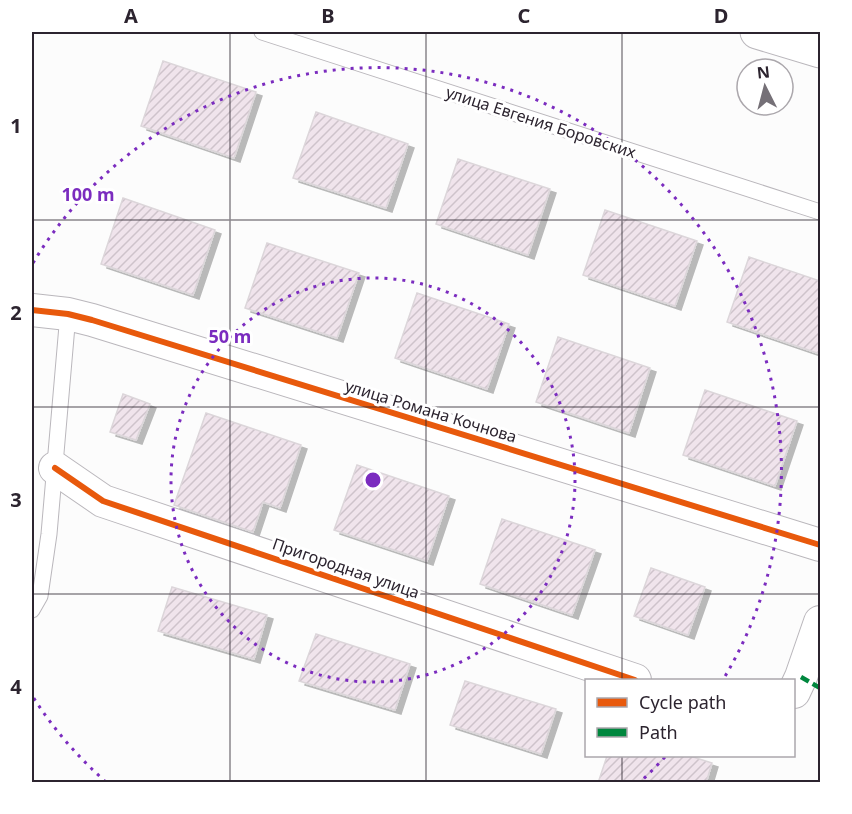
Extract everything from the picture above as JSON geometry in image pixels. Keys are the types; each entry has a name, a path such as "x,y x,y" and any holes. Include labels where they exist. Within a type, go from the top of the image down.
{"highway":[{"path":"757,32 820,51"}],"street":[{"name":"улица Романа Кочнова","path":"32,310 69,314 820,545"},
{"name":"Пригородная улица","path":"55,468 103,501 628,679"},
{"path":"795,690 820,622"}],"lane":[{"name":"улица Евгения Боровских","path":"262,32 820,212"},
{"path":"32,610 40,596 49,534 69,314"}],"building":[{"path":"163,61 256,92 234,158 141,126"},
{"path":"316,112 408,144 386,208 293,178"},
{"path":"458,159 550,189 528,255 436,224"},
{"path":"123,198 215,230 193,295 101,264"},
{"path":"605,210 697,241 675,306 583,275"},
{"path":"267,243 359,273 337,338 245,308"},
{"path":"749,257 820,281 820,354 727,322"},
{"path":"417,293 509,324 487,389 395,358"},
{"path":"558,337 650,368 629,433 536,402"},
{"path":"705,390 797,421 775,486 683,455"},
{"path":"123,394 150,404 136,440 110,432"},
{"path":"206,413 301,445 280,508 263,502 253,532 174,505"},
{"path":"357,465 449,496 427,561 334,530"},
{"path":"502,519 595,550 572,615 480,584"},
{"path":"651,568 705,587 688,635 634,616"},
{"path":"172,587 267,615 254,659 158,631"},
{"path":"316,634 410,664 395,710 299,681"},
{"path":"465,681 556,709 541,754 450,725"},
{"path":"607,757 693,757 712,763 706,783 598,783"}],"marked path":[{"path":"801,677 820,688"}],"cycle path":[{"path":"32,310 68,314 92,320 820,545"},
{"path":"55,468 103,501 632,679"}]}
